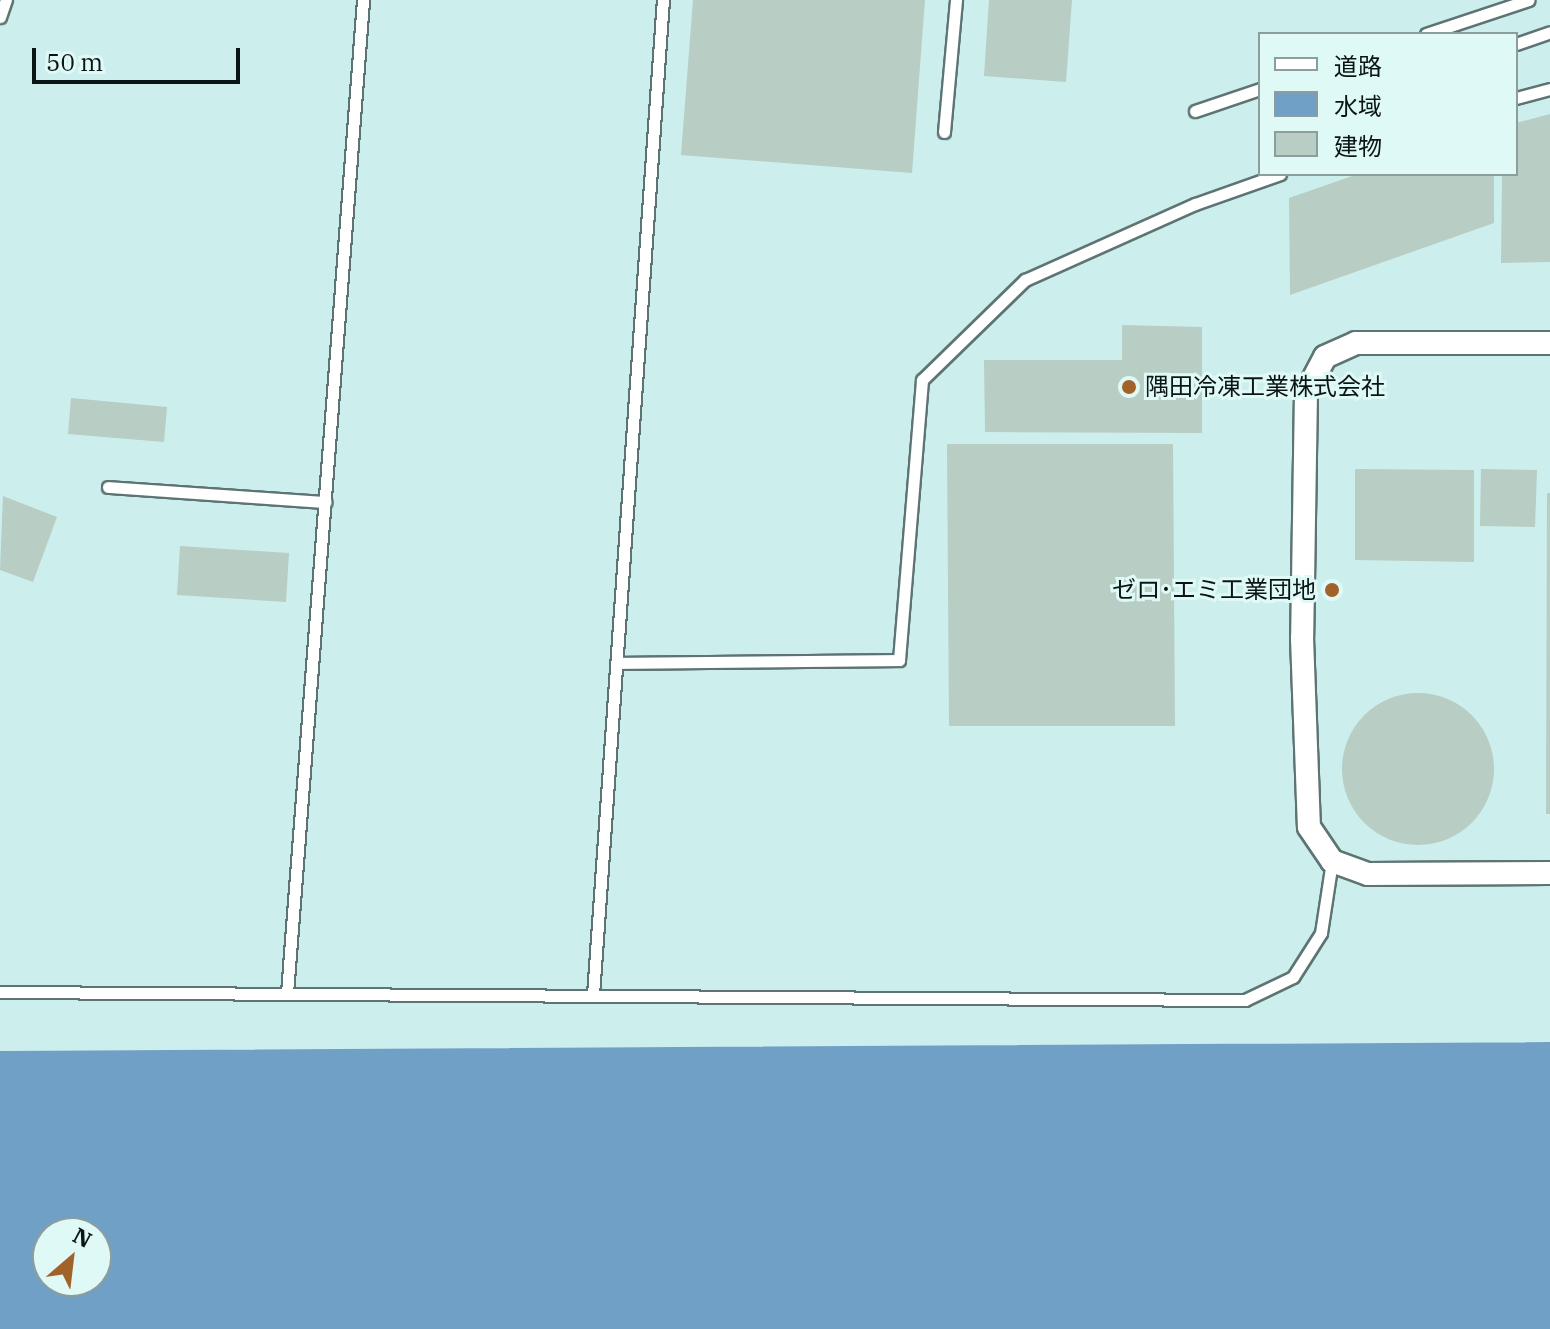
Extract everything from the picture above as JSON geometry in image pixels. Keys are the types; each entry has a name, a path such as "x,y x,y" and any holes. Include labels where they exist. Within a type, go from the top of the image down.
{"street":[{"path":"1550,343 1356,343 1325,357 1306,392 1302,638 1309,827 1332,861 1368,874 1550,873"}],"lane":[{"path":"0,17 6,0"},
{"path":"287,993 363,0"},
{"path":"593,995 663,0"},
{"path":"944,132 956,0"},
{"path":"1432,32 1529,0"},
{"path":"1518,43 1550,32"},
{"path":"1518,97 1550,89"},
{"path":"1195,111 1258,90"},
{"path":"616,663 899,660 922,380 1025,280 1195,204 1274,176"},
{"path":"108,487 325,502"},
{"path":"0,992 1245,1000 1293,977 1321,933 1332,861"}],"shaded area":[{"path":"0,0 1550,0 1550,1042 0,1051"}],"water":[{"path":"1550,1042 1550,1329 0,1329 0,1051"}],"building":[{"path":"693,0 925,0 912,173 681,155"},
{"path":"989,0 1072,0 1066,82 984,76"},
{"path":"1550,114 1550,262 1501,263 1502,176 1518,176 1518,122"},
{"path":"1352,176 1494,176 1494,223 1290,295 1289,198"},
{"path":"1122,325 1202,327 1202,433 985,432 984,360 1122,360"},
{"path":"71,398 167,407 164,442 68,434"},
{"path":"947,444 1173,444 1175,726 949,726"},
{"path":"1355,469 1474,470 1474,562 1355,560"},
{"path":"1481,469 1537,470 1535,527 1480,526"},
{"path":"1547,493 1550,493 1550,814 1546,814"},
{"path":"3,496 57,517 33,582 0,570"},
{"path":"180,546 289,553 286,602 177,595"},
{"path":"1418,693 1447,699 1471,716 1488,740 1494,769 1488,798 1471,822 1447,839 1418,845 1389,839 1365,822 1348,798 1342,769 1348,740 1365,716 1389,699"}],"place":[{"name":"隅田冷凍工業株式会社","path":"1129,387"},
{"name":"ゼロ･エミ工業団地","path":"1332,590"}]}
